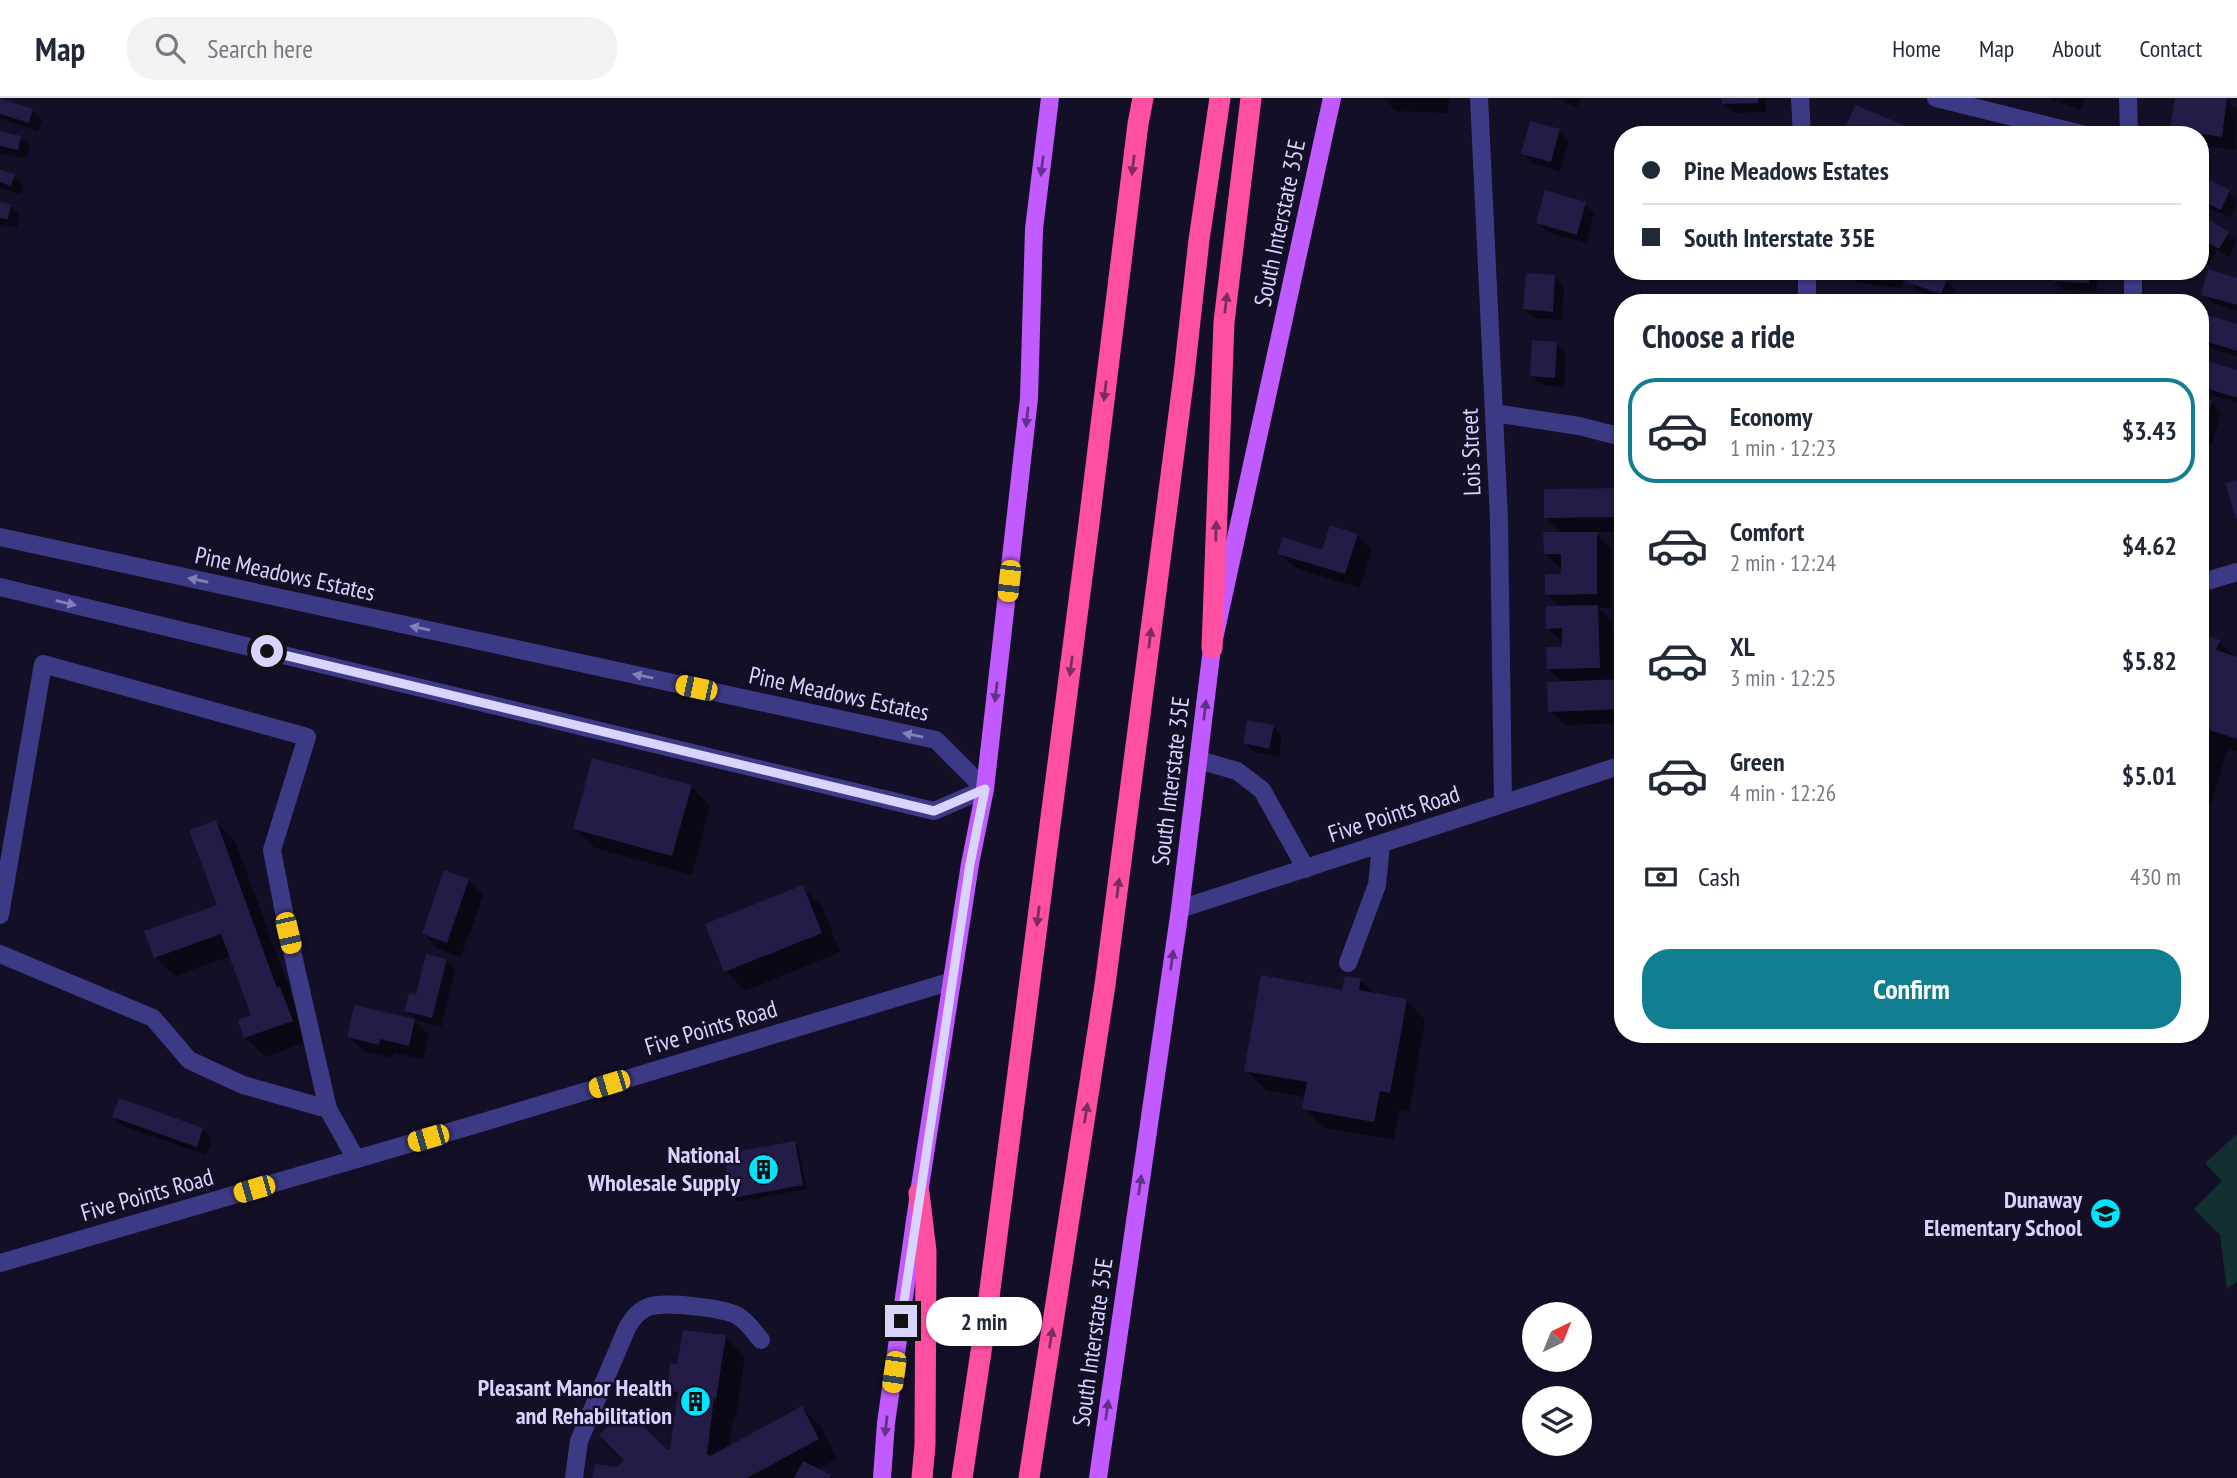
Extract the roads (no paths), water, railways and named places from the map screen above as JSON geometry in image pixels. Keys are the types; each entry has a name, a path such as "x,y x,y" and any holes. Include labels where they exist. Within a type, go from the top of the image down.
{"highway":[{"path":"962,1478 988,1305 1143,98"},
{"path":"1029,1478 1105,985 1199,240 1220,98"},
{"path":"1212,648 1224,322 1251,98"},
{"path":"919,1193 926,1251 925,1445 922,1478"}],"main road":[{"path":"882,1478 886,1423 919,1193 970,864 985,789 1029,398 1034,229 1050,98"},
{"name":"South Interstate 35E","path":"1098,1478 1180,909 1212,648 1332,98"}],"street":[{"name":"Lois Street","path":"1479,98 1494,413 1503,703 1503,804"},
{"path":"1800,98 1802,126"},
{"path":"1936,98 1961,101 2053,126"},
{"path":"2128,98 2129,126"},
{"path":"1494,413 1579,426 1614,435"},
{"name":"Pine Meadows Estates","path":"0,537 936,740 985,789"},
{"path":"2209,580 2237,572"},
{"path":"0,587 934,811 985,789"},
{"path":"0,915 43,664 307,737 272,850 328,1110 356,1159"},
{"path":"1199,760 1237,771 1262,790 1306,869"},
{"name":"Five Points Road","path":"1180,909 1614,768"},
{"path":"1348,962 1377,886 1381,845"},
{"path":"0,954 153,1018 190,1060 200,1065 243,1085 328,1110"},
{"name":"Five Points Road","path":"0,1263 952,981"},
{"path":"574,1478 579,1440 627,1328 644,1308 656,1304 673,1304 729,1312 740,1317 761,1340"}],"place":[{"name":"National Wholesale Supply","path":"763,1169"},
{"name":"Dunaway Elementary School","path":"2105,1214"},
{"name":"Pleasant Manor Health and Rehabilitation","path":"695,1402"}]}
